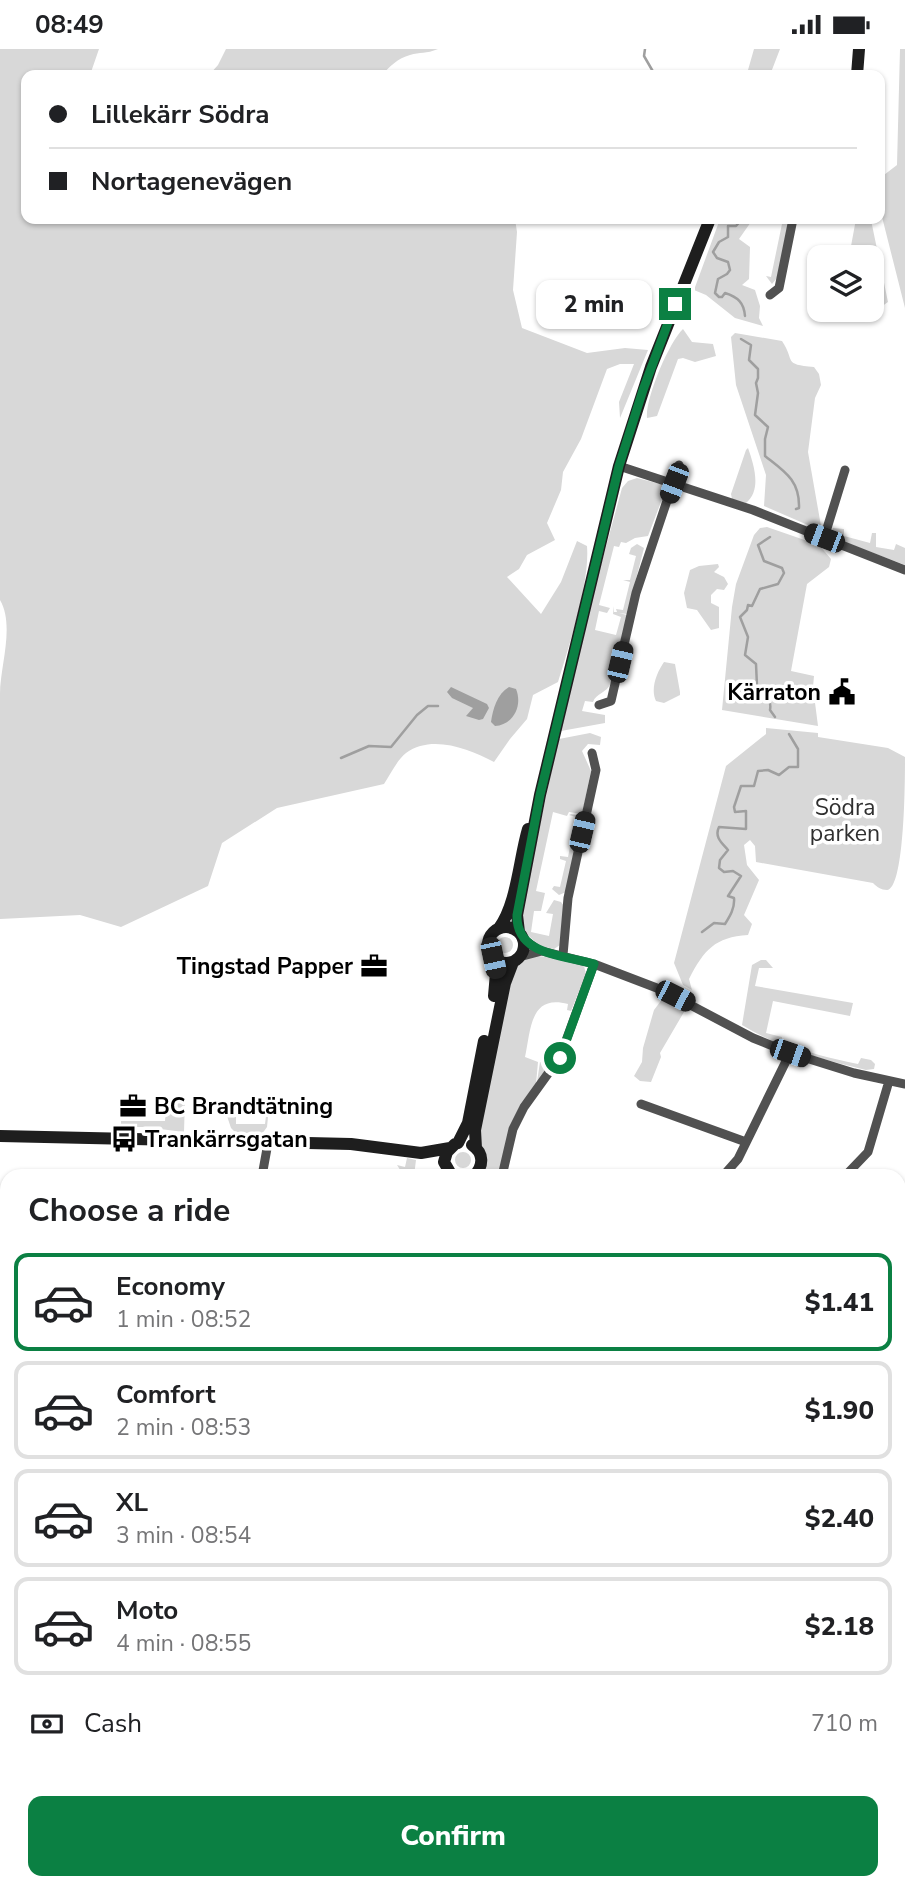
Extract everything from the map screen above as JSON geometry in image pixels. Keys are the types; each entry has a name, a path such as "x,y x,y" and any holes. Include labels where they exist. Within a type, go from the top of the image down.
{"street":[{"path":"857,70 859,49"},
{"path":"478,1169 481,1164 475,1130 505,983 524,949 517,915 540,795 619,466 651,367 708,224"},
{"path":"770,295 779,288 792,224"},
{"path":"599,705 611,701 636,593 679,465"},
{"path":"619,466 674,483 905,570"},
{"path":"824,538 845,470"},
{"path":"563,955 568,898 596,770 592,753"},
{"path":"449,1169 445,1157 467,1123 496,984 488,942 508,912 520,853 540,795"},
{"path":"499,928 510,927 542,951 594,964 662,990 746,1034 790,1053 829,1067 905,1084"},
{"path":"493,958 503,963 542,951"},
{"path":"504,1169 513,1129 524,1107 560,1058 594,964"},
{"path":"729,1169 738,1159 790,1053"},
{"path":"852,1169 868,1152 889,1080"},
{"path":"641,1104 746,1142"},
{"path":"0,1136 351,1144 421,1153 468,1143 477,1148"},
{"path":"263,1169 268,1143"},
{"path":"421,1153 443,1169"}],"green space":[{"path":"0,49 99,49 92,70 21,70 21,224 516,224 513,290 522,328 587,353 625,348 648,350 620,418 619,402 634,364 620,364 607,369 581,439 563,472 561,490 547,523 555,540 527,555 519,569 507,577 541,614 561,582 577,541 587,546 582,595 558,682 533,695 527,719 494,762 450,745 416,747 403,756 384,784 277,808 222,843 208,886 121,927 80,915 0,919 0,694 7,634 0,600"},
{"path":"226,49 438,49 402,58 387,70 214,70"},
{"path":"754,49 780,49 772,70 748,70"},
{"path":"900,49 905,49 905,308 884,224 885,174 897,165"},
{"path":"718,224 750,224 739,239 750,247 749,279 742,285 755,290 760,306 759,318 763,326 735,318 706,295 694,290"},
{"path":"782,224 788,224 777,278 772,284 766,276 771,277"},
{"path":"855,224 872,224 876,245 851,245"},
{"path":"884,283 888,302 884,305"},
{"path":"683,329 692,342 713,344 716,356 695,362 678,359 657,416 647,418 647,409 659,371"},
{"path":"735,333 782,341 791,361 797,365 814,367 819,374 821,385 815,398 808,452 821,526 817,529 764,506 766,475 736,385 731,337"},
{"path":"748,448 755,484 751,498 746,503 732,499 731,494"},
{"path":"637,478 664,485 666,489 648,536 621,542 619,547 614,546 599,605 610,608 607,613 599,611 595,630 616,635 621,617 613,614 614,606 614,612 617,612 616,609 623,610 630,582 623,580 630,580 636,556 629,554 631,548 637,544 644,548 627,614 619,613 627,615 611,683 593,702 585,701 582,711 605,715 605,723 561,731 622,488 628,481"},
{"path":"767,527 819,545 831,559 829,567 807,584 791,671 814,676 818,726 722,710 736,584 754,535 760,528"},
{"path":"833,528 844,529 844,536 870,543 872,533 876,533 876,547 894,550 896,544 905,548 905,565 834,538 831,534"},
{"path":"718,564 719,567 714,572 724,577 728,584 724,590 717,589 711,595 711,603 719,607 719,628 711,630 697,610 687,608 684,593 690,570"},
{"path":"664,662 675,664 680,695 664,703 656,701 654,686"},
{"name":"Södra parken","path":"766,728 818,733 818,737 888,748 905,757 903,831 897,872 893,885 887,890 873,883 756,862 755,846 750,840 744,845 747,865 759,880 744,915 752,924 748,935 727,939 712,947 700,960 689,979 692,990 683,985 674,963 726,766 766,734"},
{"path":"590,733 601,737 600,745 588,744 582,751 591,771 582,814 569,812 567,816 553,812 536,891 545,893 541,911 534,911 531,932 549,936 553,914 546,913 554,900 564,906 560,945 554,949 540,946 523,931 521,914 559,739"},
{"path":"569,815 581,816 566,892 559,895 552,889 554,886 560,887 566,861 560,859 560,856 568,857 576,817"},
{"path":"505,937 511,939 511,951 505,953 499,951 497,945 499,939"},
{"path":"535,956 551,957 584,966 586,974 571,1011 567,1010 568,1004 555,1002 546,1004 534,1016 525,1057 538,1062 536,1084 521,1103 513,1121 501,1169 478,1169 479,1135 514,966 523,959"},
{"path":"766,960 773,968 759,968 755,986 853,1003 850,1016 773,1001 766,1033 782,1037 781,1042 829,1057 858,1064 861,1058 871,1060 875,1064 874,1069 866,1070 802,1052 742,1025 752,965"},
{"path":"663,998 683,1007 684,1012 660,1053 661,1057 651,1082 640,1081 634,1076 642,1062 643,1048 654,1010"},
{"path":"552,1043 560,1044 549,1069 537,1082 540,1062 547,1062"},
{"path":"173,1098 185,1098 184,1132 121,1127 121,1121 165,1121 166,1107 173,1102"},
{"path":"227,1116 236,1117 236,1124 265,1124 266,1116 267,1127 262,1134 236,1133"},
{"path":"463,1152 469,1154 469,1166 463,1168 457,1166 455,1160 457,1154"},
{"path":"407,1158 416,1160 415,1169 400,1169 397,1165 405,1167"}],"shaded area":[{"path":"451,687 487,704 489,708 483,719 466,716 473,708 452,698 447,692"},
{"path":"509,687 516,689 517,708 507,722 495,726 491,722 494,707 501,694"}],"waterway":[{"path":"645,49 644,56 652,70"},
{"path":"738,224 728,226 728,237 719,242 713,252 717,258 728,262 730,270 718,279 715,293 719,297 725,293 737,299 742,304 745,316"},
{"path":"741,339 751,345 749,360 758,369 755,415 768,427 765,456 794,483 799,498 799,508 796,509"},
{"path":"770,537 758,545 764,561 782,568 784,573 778,584 760,589 752,606 748,605 740,617 748,637 745,655 756,664 757,686 769,700 770,710 775,717"},
{"path":"341,758 369,746 391,747 417,715 428,706 438,706"},
{"path":"702,932 714,923 725,924 734,902 734,898 728,896 741,876 719,868 720,860 728,850 718,837 719,827 746,829 746,811 735,812 734,807 741,786 754,786 758,771 768,770 779,775 789,767 798,767 798,749 789,734"}],"place":[{"name":"Kärraton","path":"842,692"},
{"name":"Tingstad Papper","path":"374,966"},
{"name":"BC Brandtätning","path":"133,1106"},
{"name":"Trankärrsgatan","path":"124,1139"}],"route":[{"path":"560,1058 594,964 533,947 519,932 517,915 540,795 619,466 643,390 675,304"}]}
